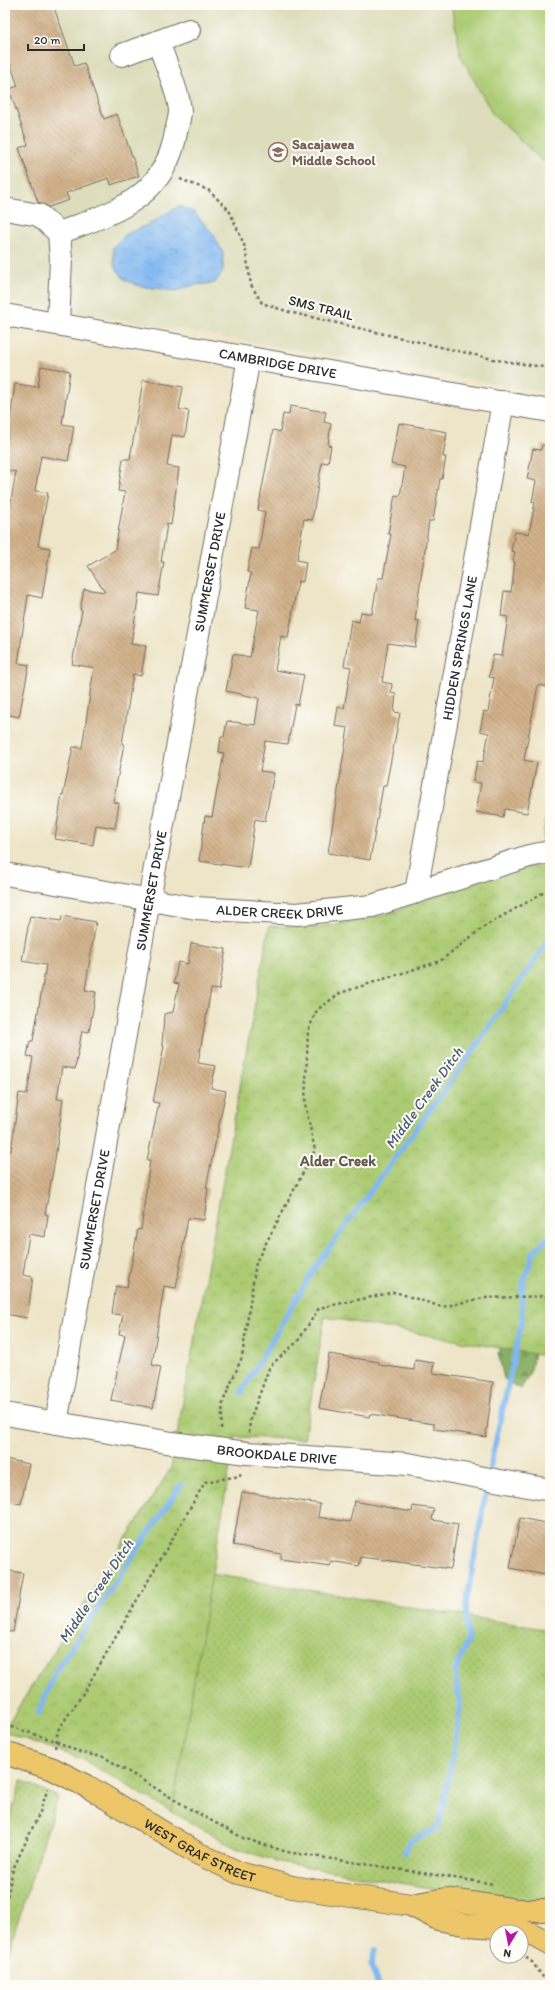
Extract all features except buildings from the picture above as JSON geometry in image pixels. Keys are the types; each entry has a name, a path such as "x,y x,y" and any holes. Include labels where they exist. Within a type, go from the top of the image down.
{"main road":[{"name":"WEST GRAF STREET","path":"5,1753 52,1769 90,1788 195,1852 239,1873 292,1887 410,1905 438,1919 468,1925 519,1930 530,1933 550,1944"},
{"name":"WEST GRAF STREET","path":"410,1905 446,1899 517,1910 550,1910"}],"street":[{"path":"122,55 189,30"},
{"path":"59,233 108,215 145,193 163,171 173,148 180,111 172,78 158,42"},
{"path":"5,209 39,215 59,233 61,260 58,324"},
{"name":"CAMBRIDGE DRIVE","path":"5,315 550,410"},
{"name":"SUMMERSET DRIVE","path":"56,1423 149,900 249,358"},
{"name":"HIDDEN SPRINGS LANE","path":"416,892 503,402"},
{"name":"ALDER CREEK DRIVE","path":"5,874 196,908 297,914 372,906 529,856 550,852"},
{"name":"BROOKDALE DRIVE","path":"5,1414 172,1443 248,1442 408,1464 550,1490"}],"path":[{"name":"SMS TRAIL","path":"163,171 208,190 229,210 245,247 251,285 262,302 289,312 482,356 550,368"},
{"path":"228,1430 220,1430 223,1402 242,1357 256,1262 316,1150 305,1104 308,1032 317,1010 340,992 440,961 485,926 550,889"},
{"path":"5,1908 13,1868 40,1812 52,1769 58,1730 84,1692 205,1482 240,1476 248,1442 250,1420 270,1366 298,1341 319,1308 395,1292 442,1307 483,1298 550,1296"},
{"path":"242,1431 248,1442"},
{"path":"5,1725 56,1742 81,1753 104,1758 190,1809 251,1840 287,1852 502,1885"},
{"path":"529,1960 548,1985"}],"shaded area":[{"name":"Sacajawea Middle School","path":"5,5 550,5 550,393 5,300"}],"green space":[{"path":"451,5 550,5 550,163 540,159 492,113 461,56"},
{"path":"550,793 550,1357 325,1317 304,1439 235,1437 172,1812 82,1759 5,1732 5,1728 171,1468 269,926 315,928 384,915 509,870 538,866"},
{"path":"510,1309 537,1334 531,1370 521,1389 504,1379 498,1353"},
{"path":"211,1574 550,1630 550,1898 516,1903 279,1862 236,1848 172,1812"},
{"path":"21,1780 58,1797 5,1961 5,1834"}],"water":[{"path":"179,206 195,213 214,235 223,253 223,271 215,283 195,285 175,291 140,286 125,280 114,265 113,247 126,234 147,225"}],"waterway":[{"name":"Middle Creek Ditch","path":"241,1393 316,1266 473,1051 550,938"},
{"path":"490,1467 522,1321 522,1288 533,1253 550,1235"},
{"name":"Middle Creek Ditch","path":"38,1714 56,1671 181,1485"},
{"path":"405,1853 410,1841 438,1828 454,1751 460,1708 455,1671 468,1640 466,1605 486,1491"},
{"name":"Middle Creek Ditch","path":"5,1808 7,1801"},
{"path":"375,1950 371,1966 378,1985"}],"place":[{"name":"Sacajawea Middle School","path":"278,152"}],"district":[{"name":"Alder Creek","path":"338,1161"}]}
